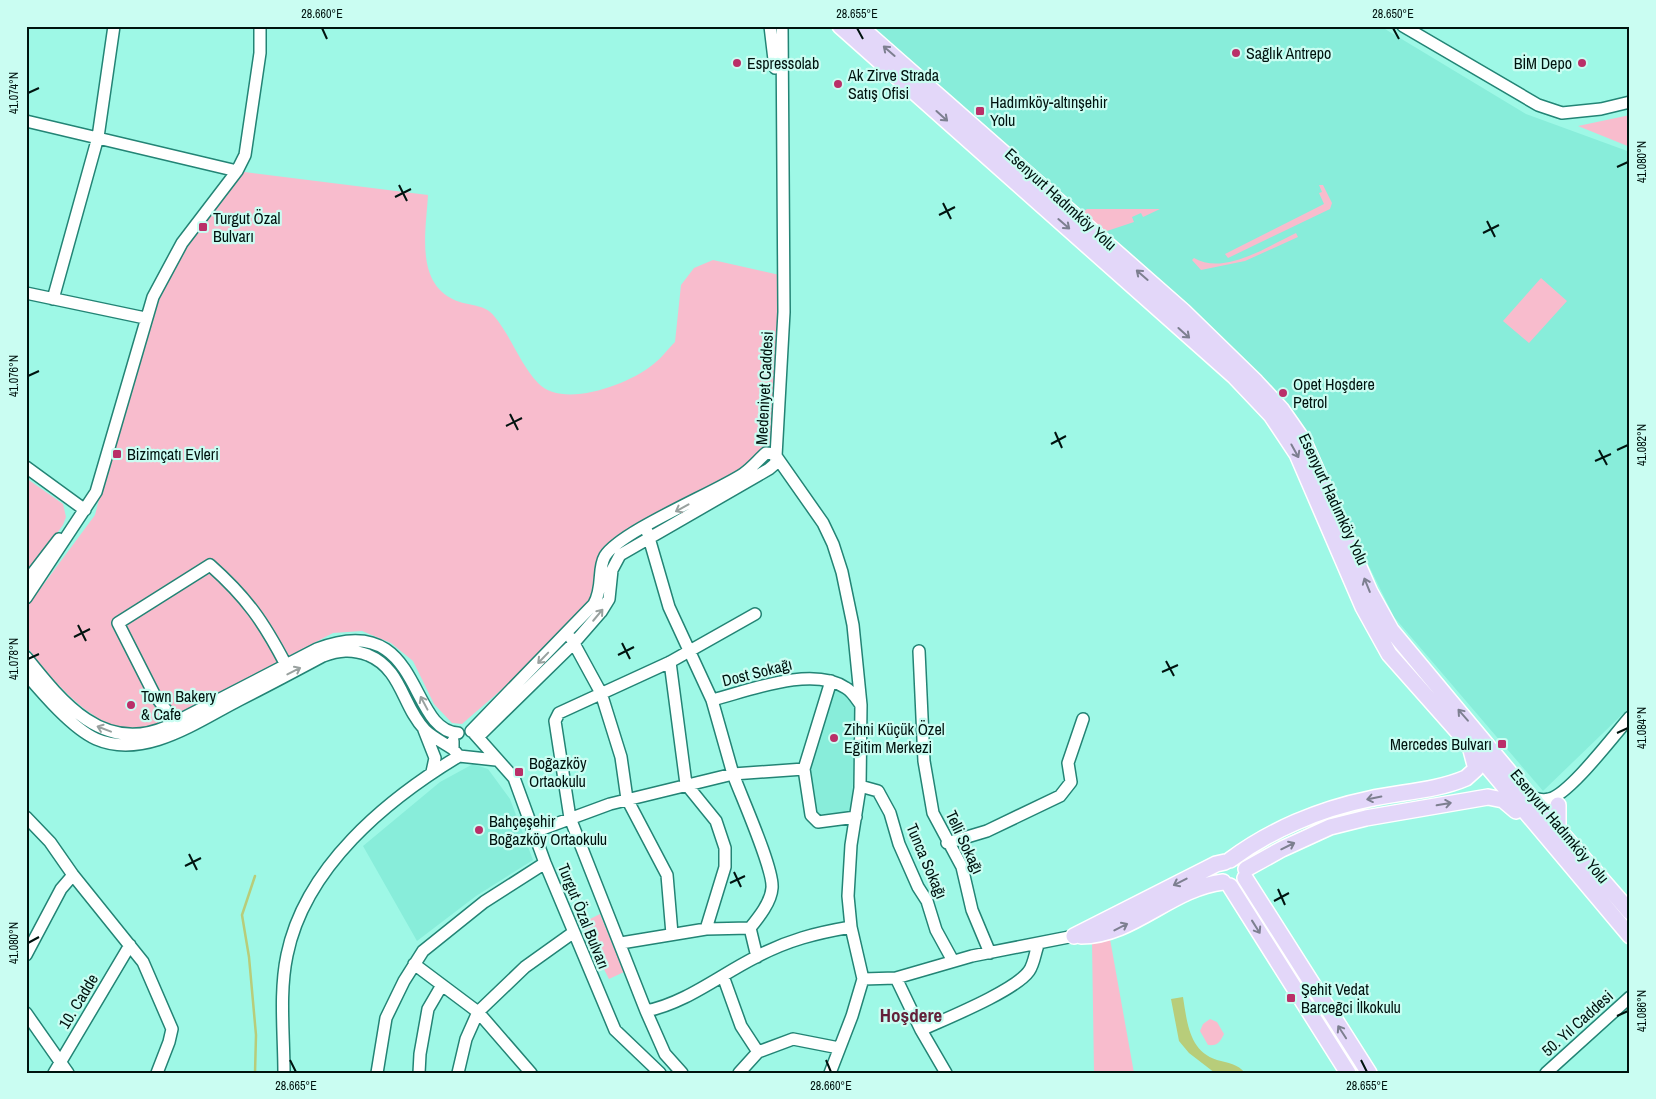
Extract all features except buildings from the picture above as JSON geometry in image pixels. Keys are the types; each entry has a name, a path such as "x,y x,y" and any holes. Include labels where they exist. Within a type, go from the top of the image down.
{"main road":[{"name":"Esenyurt Hadımköy Yolu","path":"840,26 1281,409 1304,442 1370,592 1391,630 1530,798 1630,912"},
{"name":"Esenyurt Hadımköy Yolu","path":"859,26 1183,311 1239,373 1271,415 1296,454 1363,606 1389,654 1467,742 1630,936"},
{"path":"1074,936 1216,864 1227,861 1261,840 1319,814 1367,799 1466,778 1476,769 1474,758 1467,742"},
{"path":"1074,936 1096,936 1110,932 1194,889 1239,884 1245,874 1282,849 1338,825 1366,818 1481,798 1503,800 1526,822 1542,830"},
{"path":"1558,804 1558,829"},
{"path":"1227,861 1241,862 1245,874 1369,1073"},
{"path":"1227,861 1219,874 1348,1073"}],"street":[{"path":"53,300 98,137 114,26"},
{"path":"26,598 96,492 145,318 153,297 182,243 237,171 248,143 260,52 260,26"},
{"path":"770,26 781,142"},
{"path":"781,142 782,26"},
{"path":"1403,26 1538,104 1562,113 1601,109 1630,102"},
{"path":"26,121 237,171"},
{"name":"Medeniyet Caddesi","path":"781,142 784,312 776,456 823,523 833,544 842,572 853,626 861,705 860,786 851,845 848,896 851,928 863,979"},
{"path":"26,294 145,318"},
{"path":"472,756 478,750 476,736 594,604 600,594 602,566 606,556 617,544 647,532 769,469 776,463 776,456"},
{"path":"26,467 85,510"},
{"path":"26,582 85,510"},
{"path":"476,736 574,643 605,606 611,590 612,570 620,555 647,532"},
{"path":"647,532 669,607 712,700 733,774 770,871 772,888 763,911 750,928"},
{"path":"175,722 154,694 118,623 210,565 241,593 267,628 286,665"},
{"path":"682,1073 664,1054 570,818 555,721 559,713 670,662 755,614"},
{"path":"568,632 601,693 621,757 627,799 667,875 672,934"},
{"path":"26,657 74,709 99,728 121,734 140,735 155,732 333,643 355,641 376,646 401,663 436,723 445,730 476,736"},
{"path":"26,674 61,710 90,736 111,743 131,744 173,734 324,656 340,651 353,651 374,658 386,666 396,678 422,726 435,758 432,772"},
{"name":"Telli Sokağı","path":"919,652 924,760 933,813 962,867 972,910 990,953"},
{"path":"670,662 686,784 716,821 725,848 725,867 706,929"},
{"name":"Dost Sokağı","path":"712,700 803,678 831,681 847,688 861,705"},
{"path":"831,681 804,769 811,815 818,822 856,817"},
{"path":"1530,798 1549,800 1559,795 1582,773 1630,717"},
{"path":"948,843 987,831 1060,796 1072,782 1068,763 1083,719"},
{"path":"422,726 426,731 456,752 496,760"},
{"path":"456,752 453,740 458,733"},
{"name":"Turgut Özal Bulvarı","path":"476,736 514,778 545,863 615,1030 660,1073"},
{"path":"284,1073 284,970 291,940 308,901 332,864 350,842 380,814 456,752"},
{"path":"534,832 627,799 686,784 733,774 804,769"},
{"path":"1543,812 1558,804 1580,779 1582,773"},
{"name":"Tunca Sokağı","path":"860,786 878,791 890,813 899,844 918,887 927,901 936,930 953,961"},
{"path":"26,817 50,842 73,875 143,962 172,1029 170,1042 157,1073"},
{"path":"377,1073 386,1018 414,964 423,951 484,902 545,863"},
{"path":"26,955 61,889 73,875"},
{"path":"621,943 706,929 750,928"},
{"path":"750,928 757,956"},
{"path":"646,1011 660,1008 724,976 757,956 809,934 851,928"},
{"path":"458,1073 466,1039 478,1012 525,967 574,932"},
{"path":"830,1073 852,1016 863,979 896,978 953,961 1038,945 1074,936"},
{"name":"10. Cadde","path":"54,1073 130,945"},
{"path":"921,1030 970,1008 1006,988 1029,971 1038,945"},
{"path":"414,964 478,1012 531,1073"},
{"path":"724,976 741,1026 758,1052"},
{"path":"896,978 944,1072"},
{"path":"419,1073 420,1054 428,1009 442,986"},
{"name":"50. Yıl Caddesi","path":"1546,1073 1630,997"},
{"path":"26,1013 68,1073"},
{"path":"739,1073 758,1052 793,1040 839,1048"}],"shaded area":[{"path":"863,26 1380,26 1526,114 1630,152 1630,707 1543,791 1394,617 1298,421 1158,280 948,92"},
{"path":"1630,115 1630,147 1578,126"},
{"path":"237,171 428,195 425,241 426,257 429,271 435,284 445,295 491,312 538,383 549,391 562,394 578,394 611,387 640,373 657,361 675,342 681,285 694,268 713,260 784,276 776,430 766,453 611,550 602,584 568,632 462,724 452,723 434,704 413,661 391,643 362,631 333,633 154,725 129,729 94,716 63,690 26,646 26,608 95,515 145,318 169,266"},
{"path":"1319,185 1323,185 1332,203 1330,209 1228,258 1225,254 1324,204 1319,193 1322,192"},
{"path":"1087,209 1160,209 1143,217 1141,213 1132,217 1134,222 1104,231 1082,212"},
{"path":"1296,233 1298,237 1245,261 1201,270 1192,260 1194,258 1206,263 1219,264 1232,261 1246,257"},
{"path":"1541,278 1567,301 1529,343 1503,321"},
{"path":"26,478 63,504 66,517 63,525 26,575"},
{"name":"Zihni Küçük Özel Eğitim Merkezi","path":"829,688 836,689 844,694 855,707 852,812 845,818 818,822 804,769"},
{"path":"473,764 488,769 510,799 533,860 476,896 417,941 363,846 440,782"},
{"path":"600,914 624,972 609,979 584,930 590,919"},
{"path":"1110,939 1134,1073 1094,1073 1092,942"},
{"path":"1183,997 1188,1026 1200,1050 1217,1060 1236,1066 1245,1073 1215,1073 1189,1053 1179,1041 1171,999"},
{"path":"1210,1019 1217,1022 1224,1034 1218,1043 1214,1045 1208,1045 1200,1031 1203,1024"}],"waterway":[{"path":"255,876 242,915 249,957 256,1035 255,1073"}],"place":[{"name":"Sağlık Antrepo","path":"1236,53"},
{"name":"Espressolab","path":"737,63"},
{"name":"BİM Depo","path":"1582,63"},
{"name":"Ak Zirve Strada Satış Ofisi","path":"838,84"},
{"name":"Hadımköy-altınşehir Yolu","path":"980,111"},
{"name":"Turgut Özal Bulvarı","path":"203,227"},
{"name":"Opet Hoşdere Petrol","path":"1283,393"},
{"name":"Bizimçatı Evleri","path":"117,454"},
{"name":"Town Bakery & Cafe","path":"131,705"},
{"name":"Zihni Küçük Özel Eğitim Merkezi","path":"834,738"},
{"name":"Mercedes Bulvarı","path":"1502,744"},
{"name":"Boğazköy Ortaokulu","path":"519,772"},
{"name":"Bahçeşehir Boğazköy Ortaokulu","path":"479,830"},
{"name":"Şehit Vedat Barceğci İlkokulu","path":"1291,998"}],"district":[{"name":"Hoşdere","path":"911,1015"}]}
